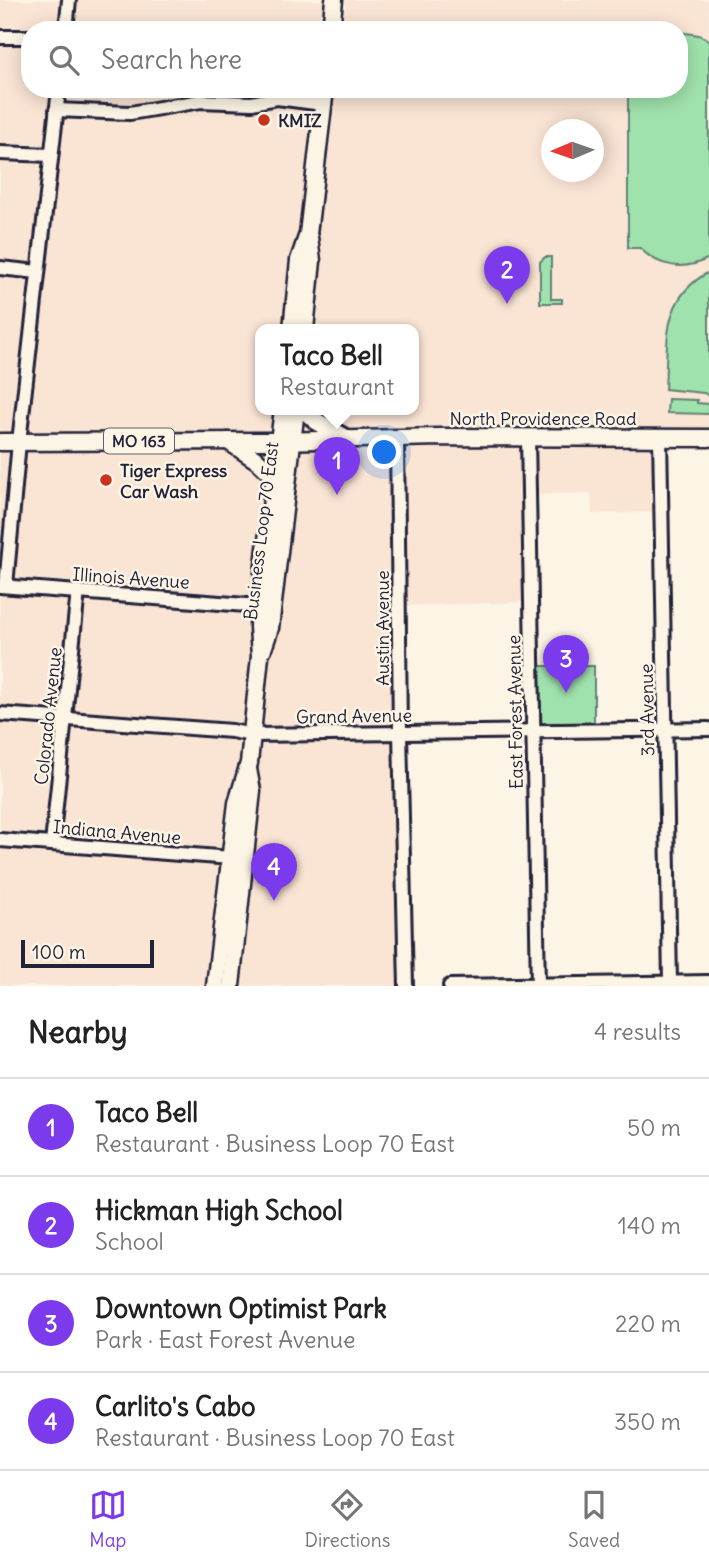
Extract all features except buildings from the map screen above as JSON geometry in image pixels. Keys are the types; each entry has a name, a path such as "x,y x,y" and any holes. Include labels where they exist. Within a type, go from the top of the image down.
{"main road":[{"path":"332,21 334,0"},
{"path":"293,324 299,260 308,234 324,98"},
{"path":"306,324 312,261 308,234"},
{"name":"Business Loop 70 East","path":"260,656 270,628 285,441 283,415"},
{"name":"Business Loop 70 East","path":"215,986 237,803 248,768 260,656 258,627 274,476 294,415"},
{"path":"310,415 348,439"},
{"name":"North Providence Road","path":"0,442 709,438"},
{"path":"228,441 258,461 274,476"},
{"name":"Business Loop 70 East","path":"231,986 252,791 248,768"}],"street":[{"path":"67,21 69,0"},
{"path":"0,37 21,37"},
{"path":"3,586 58,98"},
{"path":"56,110 130,113 201,102 252,103 277,98"},
{"path":"0,153 51,155"},
{"path":"0,268 38,272"},
{"name":"East Forest Avenue","path":"528,437 538,986"},
{"name":"3rd Avenue","path":"660,437 670,982"},
{"name":"Austin Avenue","path":"397,438 406,986"},
{"name":"Illinois Avenue","path":"3,586 260,606"},
{"name":"Colorado Avenue","path":"52,844 78,591"},
{"name":"Grand Avenue","path":"0,714 232,731 251,735 709,729"},
{"name":"Indiana Avenue","path":"0,840 231,858"},
{"path":"450,986 700,983"}],"shaded area":[{"path":"0,0 334,0 332,21 21,21 21,98 323,98 299,324 255,324 255,415 419,415 419,324 302,324 333,98 688,98 688,21 343,21 346,0 709,0 709,439 662,439 663,512 592,514 591,493 528,495 530,602 401,606 406,986 0,986"}],"green space":[{"path":"688,33 699,35 709,40 709,258 691,265 673,265 655,260 640,248 628,248 628,98 688,98"},
{"path":"545,257 551,257 551,299 562,299 562,303 540,303 540,262"},
{"path":"709,272 709,396 704,393 665,389 668,338 675,308 682,294"},
{"path":"668,399 697,400 697,403 709,404 709,414 667,413"},
{"path":"538,666 594,666 594,723 542,724 539,721"}],"place":[{"name":"KMIZ","path":"264,120"},
{"name":"Hickman High School","path":"507,304"},
{"name":"Tiger Express Car Wash","path":"106,480"},
{"name":"Taco Bell","path":"337,495"},
{"name":"Downtown Optimist Park","path":"566,693"},
{"name":"Carlito's Cabo","path":"274,901"}]}
